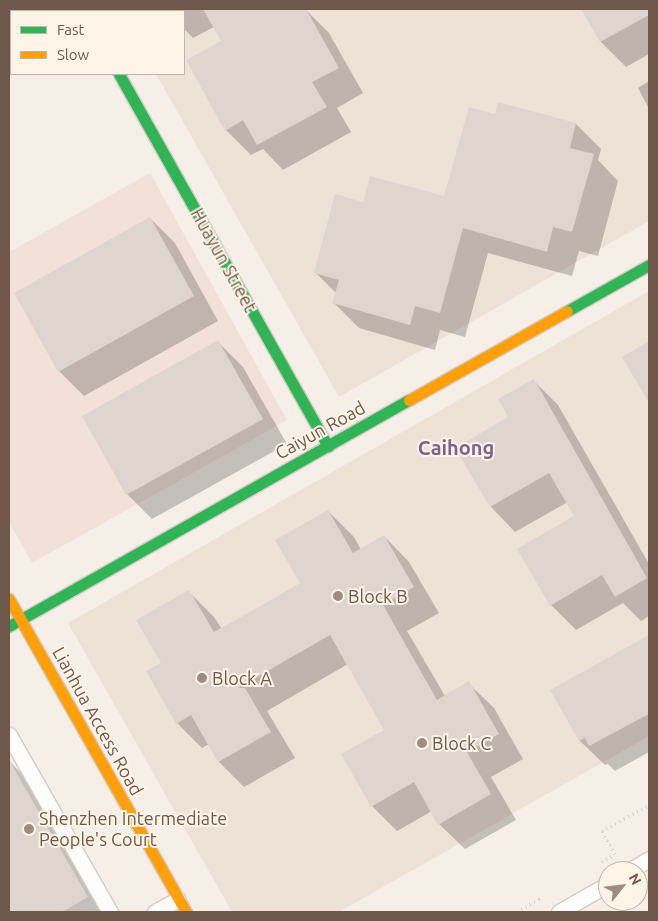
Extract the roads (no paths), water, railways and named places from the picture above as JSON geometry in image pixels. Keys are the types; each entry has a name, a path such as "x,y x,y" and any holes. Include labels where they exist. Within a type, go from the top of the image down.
{"street":[{"name":"Huayun Street","path":"121,75 328,446"},
{"name":"Caiyun Road","path":"9,626 649,265"},
{"name":"Lianhua Access Road","path":"9,599 182,906"}],"lane":[{"path":"9,735 110,912"},
{"path":"559,912 598,890"},
{"path":"155,912 182,906"}],"place":[{"name":"Block B","path":"338,596"},
{"name":"Block A","path":"202,678"},
{"name":"Block C","path":"422,743"},
{"name":"Shenzhen Intermediate People's Court","path":"29,829"}],"district":[{"name":"Caihong","path":"456,447"}]}
